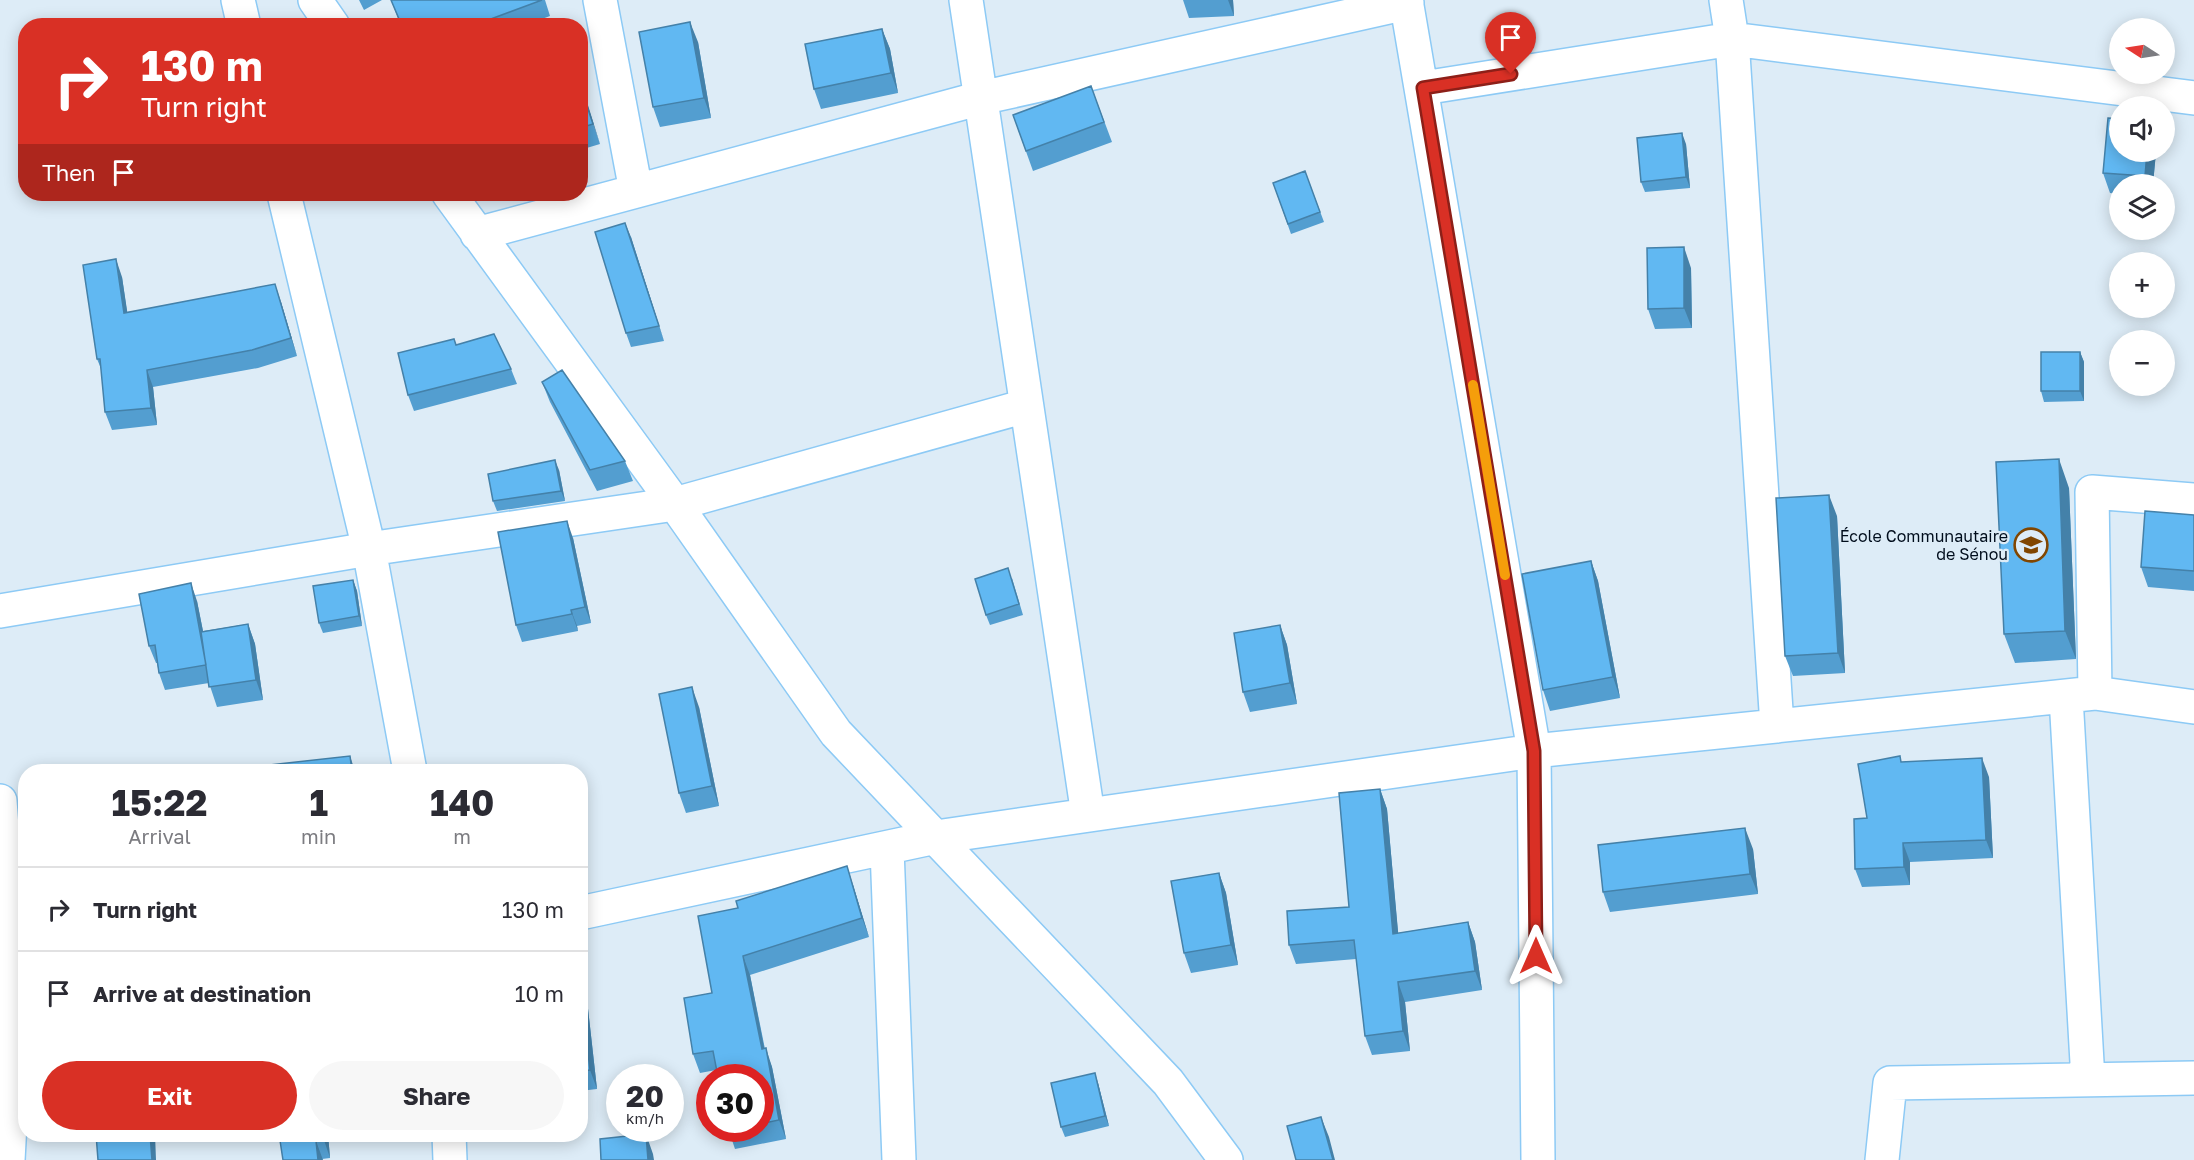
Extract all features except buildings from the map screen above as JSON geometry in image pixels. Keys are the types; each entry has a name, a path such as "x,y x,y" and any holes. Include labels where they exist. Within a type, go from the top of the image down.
{"street":[{"path":"238,0 242,18"},
{"path":"315,0 327,18"},
{"path":"600,0 636,191"},
{"path":"966,0 1089,815"},
{"path":"1726,0 1732,39 1777,726"},
{"path":"477,234 981,98 1407,2 1534,751 1538,1160"},
{"path":"1423,88 1732,39 2194,98"},
{"path":"286,201 369,549 409,764"},
{"path":"454,201 675,504 836,734 1168,1082 1226,1160"},
{"path":"0,611 369,549 675,504 1026,406"},
{"path":"2088,1080 2080,695 2092,492 2194,500"},
{"path":"588,911 936,837 1534,751 2080,695 2194,707"},
{"path":"0,801 18,981"},
{"path":"887,849 900,1160"},
{"path":"8,1160 18,1045"},
{"path":"1882,1160 1890,1083 2194,1078"},
{"path":"449,1142 450,1160"}],"slow traffic":[{"path":"1473,385 1505,575"}],"place":[{"name":"École Communautaire de Sénou","path":"2031,545"}],"route":[{"path":"1511,74 1423,88 1534,751 1536,956"}]}
